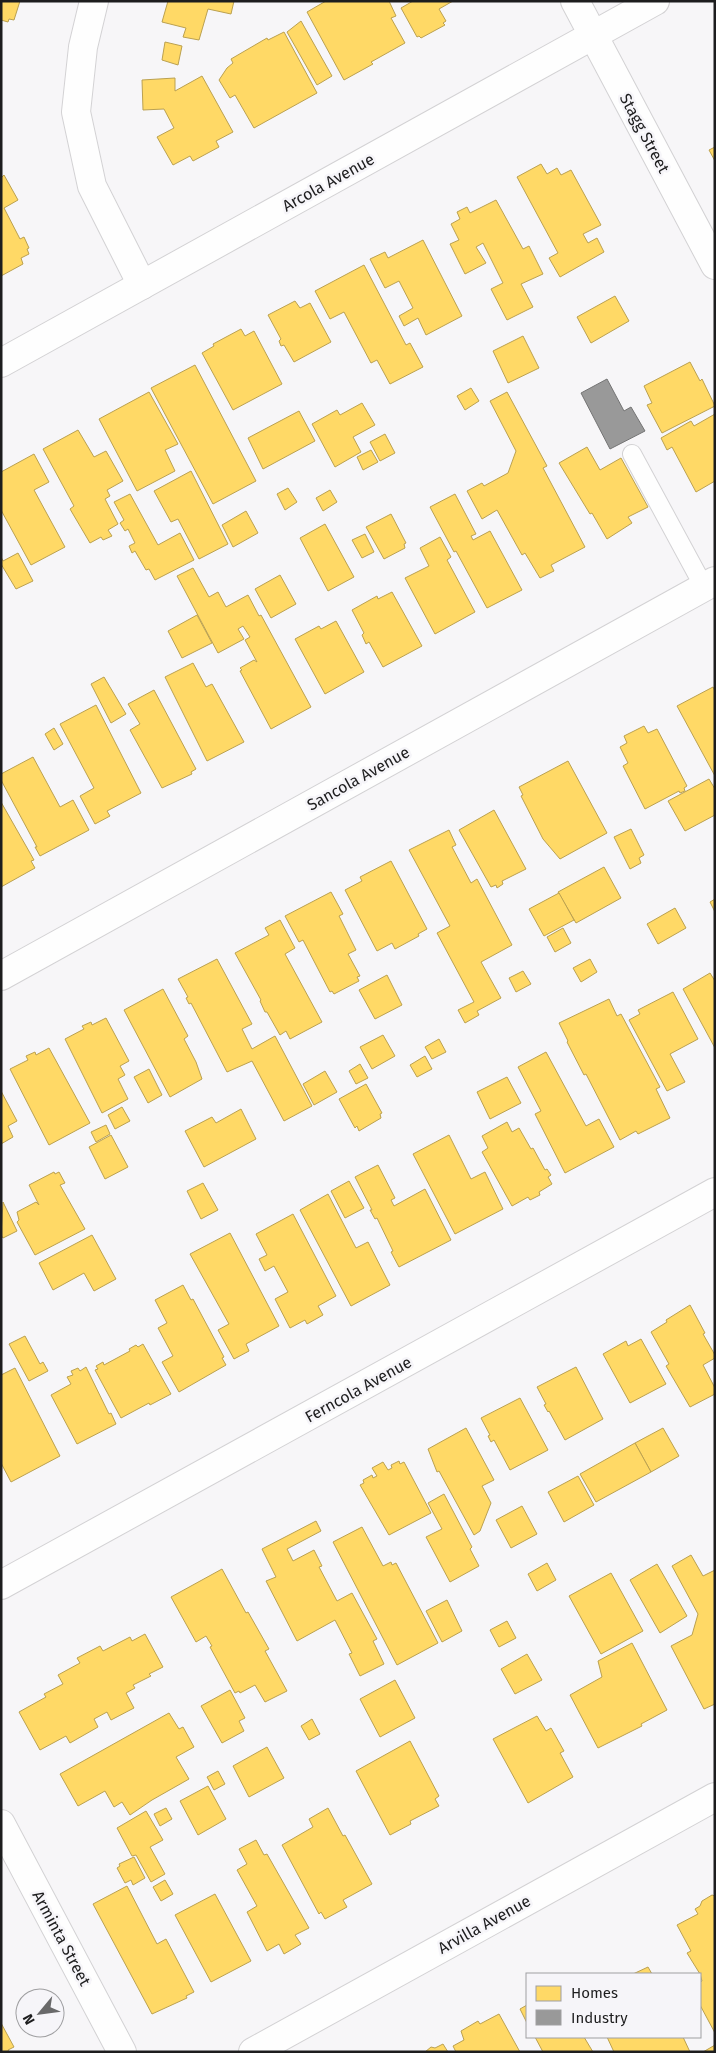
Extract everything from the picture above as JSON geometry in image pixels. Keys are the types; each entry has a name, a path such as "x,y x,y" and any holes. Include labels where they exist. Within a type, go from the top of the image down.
{"street":[{"path":"94,1 83,47 76,112 92,186 142,285"},
{"name":"Stagg Street","path":"576,1 715,266"},
{"name":"Arcola Avenue","path":"1,363 655,1"},
{"name":"Sancola Avenue","path":"1,976 709,584"},
{"name":"Ferncola Avenue","path":"1,1585 715,1192"},
{"name":"Arvilla Avenue","path":"253,2052 715,1797"},
{"name":"Arminta Street","path":"1,1824 122,2052"}],"lane":[{"path":"632,454 709,584"}],"building: Homes":[{"path":"1,1 20,1 14,20 9,19 8,22 1,20"},
{"path":"168,1 234,1 231,14 208,9 199,40 183,37 186,28 162,22"},
{"path":"326,1 389,1 396,16 391,18 405,43 344,80 307,12"},
{"path":"413,1 453,1 439,9 446,21 443,23 445,25 421,38 417,37 401,8"},
{"path":"301,21 332,76 317,85 287,32"},
{"path":"284,32 317,93 254,128 235,95 230,98 219,80 233,63 231,59 267,38 268,40"},
{"path":"165,42 182,46 178,65 162,60"},
{"path":"202,76 233,132 216,141 219,147 193,161 190,156 173,165 157,137 174,128 164,109 143,110 142,80 175,78 175,91"},
{"path":"715,147 715,161 709,150"},
{"path":"541,164 547,174 557,168 561,175 571,170 601,225 583,234 588,243 597,238 604,252 560,277 549,258 558,253 517,177"},
{"path":"1,175 2,177 4,175 18,200 4,208 20,239 24,237 29,248 27,249 29,254 21,258 23,264 1,276"},
{"path":"496,200 523,249 529,246 543,274 521,284 533,307 507,320 491,289 503,283 483,243 476,247 486,263 465,274 450,244 459,240 451,224 460,219 457,212 467,207 470,213"},
{"path":"423,240 462,316 426,335 418,318 404,326 399,316 413,308 399,281 385,288 370,259 385,252 388,258"},
{"path":"364,265 406,345 410,343 423,367 390,384 377,360 371,363 344,312 330,319 315,291"},
{"path":"615,296 629,321 591,343 577,317"},
{"path":"295,301 300,308 310,303 331,342 294,362 284,345 281,346 279,341 281,339 268,315"},
{"path":"241,329 245,336 254,331 282,384 233,410 202,353 214,346 213,344"},
{"path":"523,336 539,368 508,383 493,351"},
{"path":"690,362 700,381 702,379 715,406 662,433 647,405 652,403 644,386"},
{"path":"195,365 256,481 213,504 151,388"},
{"path":"471,388 479,401 465,410 457,396"},
{"path":"149,392 178,444 165,450 175,471 137,491 99,419"},
{"path":"507,392 547,466 543,468 585,547 551,565 554,571 540,578 525,553 522,555 497,510 482,519 467,491 482,483 484,486 508,473 516,451 490,401"},
{"path":"362,403 375,425 353,437 361,452 335,467 312,424 337,410 340,415"},
{"path":"299,411 315,441 263,469 248,438"},
{"path":"715,414 715,481 696,492 672,447 667,450 661,438 691,421 694,426"},
{"path":"78,430 94,457 106,451 123,481 107,490 110,496 105,499 118,524 108,530 112,536 103,540 101,537 90,543 70,509 74,506 43,449"},
{"path":"385,434 395,453 380,461 370,442"},
{"path":"587,447 600,470 621,458 648,507 628,517 632,523 607,539 559,463"},
{"path":"371,450 378,462 363,470 357,457"},
{"path":"34,454 49,482 34,490 65,547 31,565 1,510 1,472"},
{"path":"191,471 228,544 199,559 178,519 171,522 154,491"},
{"path":"288,488 297,502 285,510 277,494"},
{"path":"330,490 337,502 323,511 316,498"},
{"path":"130,494 158,545 180,533 194,560 155,580 149,569 146,570 135,551 132,553 129,546 135,543 128,529 125,531 120,523 124,520 114,502"},
{"path":"455,494 476,534 471,536 473,540 490,531 522,590 487,608 430,507"},
{"path":"246,511 258,533 233,547 222,525"},
{"path":"391,514 406,543 404,544 405,548 384,559 366,527"},
{"path":"325,524 354,577 328,591 300,538"},
{"path":"365,534 374,552 362,558 352,540"},
{"path":"440,537 451,557 447,560 475,612 435,634 405,578 429,566 420,548"},
{"path":"18,553 33,581 16,589 1,564 1,557 3,561"},
{"path":"193,568 209,597 218,592 226,607 248,595 259,616 261,615 311,707 271,729 240,671 242,670 240,668 254,660 257,662 245,640 250,637 243,626 238,629 244,639 218,653 177,576"},
{"path":"280,575 296,604 271,618 255,589"},
{"path":"392,592 422,646 383,667 369,642 366,644 362,635 364,633 352,610 377,596 378,599"},
{"path":"197,615 212,643 182,658 168,631"},
{"path":"336,621 364,672 325,694 295,639 319,626 321,629"},
{"path":"193,663 206,687 212,684 244,742 207,761 165,677"},
{"path":"104,677 126,714 111,723 91,684"},
{"path":"713,687 715,691 715,776 677,706"},
{"path":"154,690 196,769 191,772 192,774 162,788 130,730 140,724 128,704"},
{"path":"96,705 141,793 107,811 110,816 95,824 80,796 94,788 60,724"},
{"path":"644,726 648,733 657,729 687,786 684,788 685,791 680,793 679,791 645,809 623,766 628,763 620,747 627,743 624,736"},
{"path":"54,728 63,744 54,750 45,734"},
{"path":"33,757 60,807 73,800 89,830 40,856 1,780 1,774"},
{"path":"568,761 607,833 560,859 543,839 521,796 523,795 519,787"},
{"path":"709,779 715,789 715,815 685,831 668,801"},
{"path":"1,802 34,860 31,861 35,868 1,887"},
{"path":"494,810 526,869 502,881 503,884 497,888 496,885 491,887 459,830"},
{"path":"631,829 644,855 639,858 641,863 630,869 614,837"},
{"path":"449,830 456,845 452,847 471,883 477,879 512,945 481,962 501,998 477,1011 479,1015 465,1023 458,1010 474,1002 437,933 450,926 409,850"},
{"path":"391,861 427,929 418,934 419,936 395,949 392,943 377,951 345,890 362,881 360,877"},
{"path":"604,867 621,898 576,923 558,892"},
{"path":"331,892 343,914 339,916 356,950 348,954 360,976 357,977 359,981 334,994 332,991 330,992 303,940 299,942 285,916"},
{"path":"559,893 574,920 544,936 529,909"},
{"path":"715,899 715,912 710,902"},
{"path":"675,908 686,928 658,944 647,924"},
{"path":"280,920 295,948 285,954 322,1022 290,1039 286,1031 280,1035 267,1012 265,1012 261,1000 235,953 269,935 265,928"},
{"path":"563,928 571,943 555,952 547,937"},
{"path":"217,959 252,1024 242,1029 252,1049 275,1036 312,1106 284,1121 252,1061 227,1072 191,1003 189,1004 186,998 188,997 178,979"},
{"path":"590,959 597,972 581,982 573,968"},
{"path":"523,971 531,984 516,992 509,978"},
{"path":"710,973 715,981 715,1048 683,989"},
{"path":"387,975 402,1005 375,1019 359,990"},
{"path":"163,989 188,1036 184,1039 196,1062 202,1079 170,1097 124,1010"},
{"path":"673,992 698,1039 670,1054 685,1082 667,1091 629,1020 640,1014 638,1010"},
{"path":"609,999 617,1016 621,1014 660,1087 656,1089 670,1118 638,1134 636,1131 620,1140 586,1074 584,1075 559,1023"},
{"path":"106,1018 129,1061 120,1066 125,1075 118,1079 128,1099 102,1113 65,1039 84,1029 82,1026 91,1022 92,1025"},
{"path":"383,1035 395,1056 372,1069 360,1047"},
{"path":"439,1039 446,1052 432,1059 425,1047"},
{"path":"49,1048 90,1123 49,1145 10,1069 28,1060 26,1056 35,1052 36,1055"},
{"path":"546,1052 586,1126 599,1119 614,1147 565,1173 535,1114 541,1111 518,1067"},
{"path":"425,1056 432,1069 417,1077 410,1065"},
{"path":"360,1064 368,1078 356,1084 349,1071"},
{"path":"149,1069 162,1095 148,1103 134,1077"},
{"path":"325,1071 337,1092 314,1105 303,1084"},
{"path":"507,1077 521,1103 490,1119 477,1092"},
{"path":"366,1084 382,1113 380,1114 381,1118 359,1131 357,1126 355,1128 339,1099"},
{"path":"1,1091 17,1121 8,1126 13,1137 1,1144"},
{"path":"122,1107 130,1121 115,1129 108,1115"},
{"path":"241,1109 256,1139 204,1167 185,1131 212,1117 216,1123"},
{"path":"507,1122 512,1132 519,1128 545,1170 547,1169 551,1175 548,1177 552,1184 539,1192 540,1195 530,1200 528,1197 512,1206 482,1152 488,1148 482,1136"},
{"path":"106,1125 110,1134 96,1142 91,1132"},
{"path":"111,1135 128,1167 105,1179 89,1147"},
{"path":"449,1135 471,1179 485,1172 503,1209 455,1234 413,1154"},
{"path":"378,1165 395,1198 391,1200 394,1206 425,1189 451,1240 399,1267 377,1218 375,1219 370,1210 372,1210 355,1177"},
{"path":"54,1172 55,1174 59,1172 65,1183 60,1185 85,1229 35,1255 17,1222 19,1220 17,1212 36,1202 39,1205 29,1185"},
{"path":"349,1181 364,1208 345,1218 331,1191"},
{"path":"203,1183 218,1210 201,1219 187,1191"},
{"path":"328,1194 356,1248 368,1242 390,1285 351,1306 300,1210"},
{"path":"3,1202 17,1231 3,1238 1,1235"},
{"path":"293,1214 336,1296 318,1306 323,1315 307,1324 305,1320 290,1328 275,1299 288,1292 274,1266 265,1271 259,1259 267,1255 256,1234"},
{"path":"230,1233 279,1326 246,1344 249,1351 234,1359 218,1330 229,1324 190,1254"},
{"path":"92,1235 116,1279 94,1291 84,1273 53,1290 39,1263"},
{"path":"183,1285 191,1300 193,1299 224,1357 222,1358 226,1365 179,1392 162,1362 173,1356 158,1328 167,1323 155,1300"},
{"path":"690,1305 715,1355 715,1358 703,1365 715,1388 715,1394 690,1407 666,1366 669,1364 651,1332"},
{"path":"25,1336 40,1364 43,1362 48,1371 29,1381 9,1344"},
{"path":"641,1339 666,1384 630,1403 603,1354 626,1341 628,1346"},
{"path":"143,1344 171,1394 121,1418 95,1370 98,1369 96,1366 103,1362 104,1365 130,1351 129,1349 136,1345 138,1347"},
{"path":"86,1367 109,1414 111,1413 116,1424 77,1444 51,1395 71,1384 67,1377 73,1375 71,1371 78,1368 80,1371"},
{"path":"576,1367 603,1419 565,1440 544,1405 546,1404 537,1387"},
{"path":"15,1368 60,1456 11,1482 1,1463 1,1375"},
{"path":"520,1398 548,1450 510,1470 494,1440 491,1442 488,1436 490,1435 481,1418"},
{"path":"466,1428 494,1480 482,1486 491,1503 480,1531 474,1535 439,1471 437,1472 428,1449"},
{"path":"663,1428 679,1456 651,1472 635,1443"},
{"path":"635,1443 651,1472 596,1502 580,1474"},
{"path":"399,1461 400,1464 404,1462 431,1513 389,1535 360,1485 364,1483 363,1480 372,1475 373,1478 377,1476 372,1468 383,1462 388,1470 392,1468 391,1465"},
{"path":"578,1476 594,1505 564,1522 548,1492"},
{"path":"444,1494 472,1547 470,1549 479,1566 450,1582 426,1537 442,1529 428,1503"},
{"path":"522,1506 537,1534 511,1548 496,1520"},
{"path":"316,1521 321,1531 287,1549 293,1561 314,1550 322,1566 319,1567 337,1601 352,1593 377,1639 373,1641 384,1664 360,1676 349,1654 352,1653 335,1620 297,1641 266,1581 276,1577 262,1549"},
{"path":"362,1527 383,1566 391,1562 392,1565 396,1563 438,1643 397,1665 333,1542"},
{"path":"691,1555 703,1576 715,1570 715,1704 704,1709 671,1646 692,1635 698,1614 672,1566"},
{"path":"547,1563 556,1580 537,1591 528,1574"},
{"path":"657,1564 687,1616 660,1633 630,1580"},
{"path":"222,1569 246,1613 248,1612 269,1649 265,1651 287,1691 265,1702 255,1685 240,1693 239,1691 235,1693 206,1636 196,1642 171,1597"},
{"path":"611,1573 643,1631 601,1654 569,1596"},
{"path":"447,1600 462,1631 442,1642 426,1611"},
{"path":"507,1621 516,1638 499,1647 490,1630"},
{"path":"145,1634 163,1667 149,1674 151,1676 133,1685 135,1688 126,1693 134,1708 111,1720 107,1712 94,1719 98,1727 70,1743 66,1736 40,1750 19,1712 46,1697 44,1694 63,1684 58,1675 80,1663 77,1658 100,1646 103,1651 130,1637 132,1641"},
{"path":"632,1643 667,1710 641,1724 642,1726 598,1748 570,1695 602,1677 598,1661"},
{"path":"527,1654 542,1680 515,1694 501,1669"},
{"path":"395,1680 415,1718 380,1737 360,1699"},
{"path":"230,1690 245,1718 239,1721 244,1731 222,1743 201,1706"},
{"path":"169,1713 179,1729 183,1727 194,1747 176,1757 189,1779 130,1815 122,1802 114,1807 105,1791 78,1806 60,1774"},
{"path":"537,1716 546,1731 551,1728 564,1751 560,1753 573,1777 528,1803 493,1739"},
{"path":"312,1719 320,1734 309,1740 301,1726"},
{"path":"410,1741 439,1796 435,1799 439,1806 410,1821 411,1824 390,1835 356,1771"},
{"path":"267,1747 284,1778 249,1797 233,1766"},
{"path":"218,1771 225,1784 214,1790 207,1777"},
{"path":"208,1786 226,1819 198,1835 180,1801"},
{"path":"166,1808 172,1819 160,1826 154,1814"},
{"path":"328,1808 372,1884 343,1900 347,1907 325,1919 321,1912 319,1914 282,1845 313,1827 309,1819"},
{"path":"146,1811 163,1840 150,1847 165,1874 151,1882 136,1855 132,1856 117,1828"},
{"path":"256,1840 264,1855 267,1854 309,1928 295,1935 301,1944 284,1954 279,1944 267,1951 247,1912 257,1906 237,1870 247,1864 239,1849"},
{"path":"134,1857 145,1878 133,1885 131,1880 125,1883 117,1868 120,1866 119,1864"},
{"path":"165,1880 173,1894 161,1901 153,1887"},
{"path":"127,1886 157,1944 166,1939 194,1992 186,1996 187,1998 152,2014 93,1904"},
{"path":"215,1894 251,1961 211,1982 175,1915"},
{"path":"712,1895 715,1896 715,2033 701,2007 701,1973 687,1953 691,1951 677,1925 698,1914 695,1909 700,1906 702,1901"},
{"path":"648,1967 651,1973 635,1973"},
{"path":"526,2006 526,2021 520,2009"},
{"path":"499,2014 520,2052 456,2052 453,2046 464,2040 461,2031 478,2021 480,2024"},
{"path":"1,2023 14,2047 8,2050 9,2052 1,2052"},
{"path":"536,2038 585,2038 593,2052 543,2052"},
{"path":"607,2038 683,2038 690,2052 614,2052"},
{"path":"443,2044 448,2052 425,2052 431,2047 435,2048"},
{"path":"715,2045 715,2052 703,2052"}],"building: Industry":[{"path":"607,379 624,411 631,407 645,431 610,449 581,393"}]}
